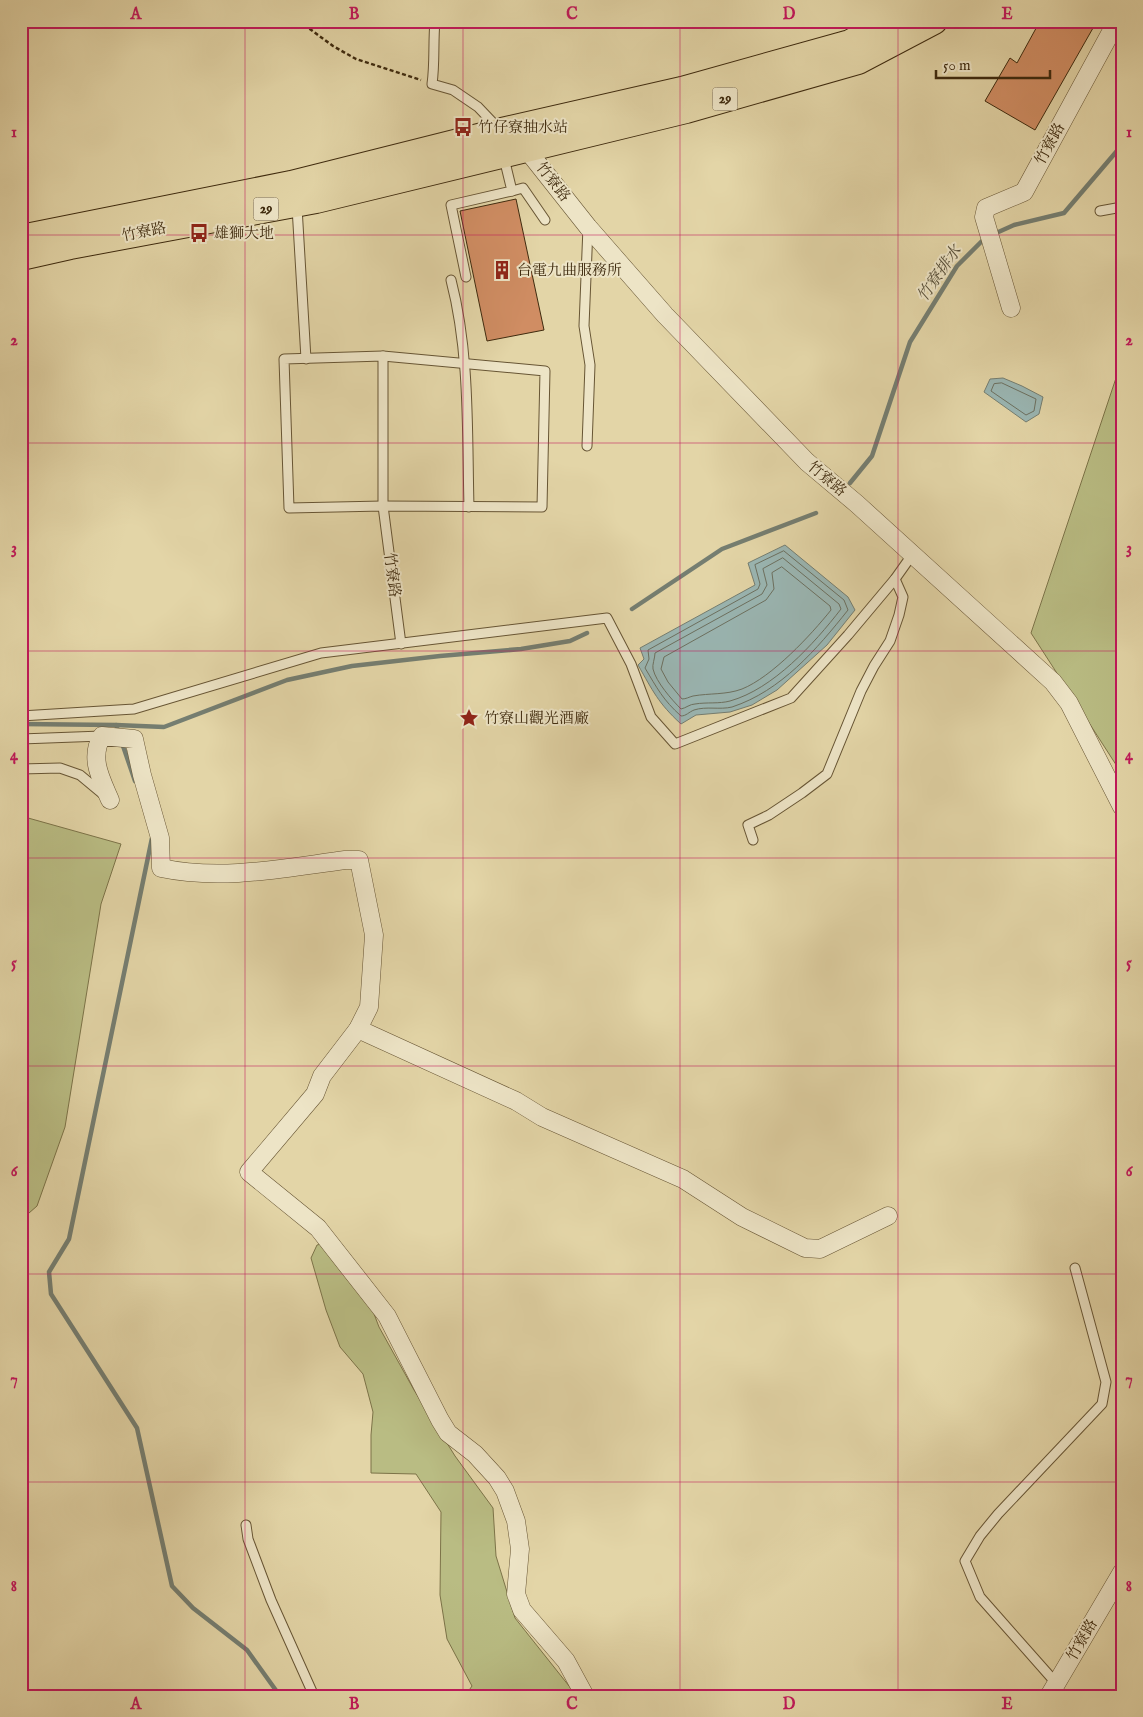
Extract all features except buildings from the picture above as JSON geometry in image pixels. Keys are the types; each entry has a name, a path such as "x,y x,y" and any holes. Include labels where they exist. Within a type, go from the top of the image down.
{"main road":[{"name":"竹寮路","path":"510,145 682,90 841,46 890,21"},
{"name":"竹寮路","path":"21,257 510,145 686,110 858,61 934,21"},
{"name":"竹寮路","path":"21,238 294,194"}],"street":[{"name":"竹寮路","path":"1011,308 984,217 986,208 1024,192 1118,21"},
{"name":"竹寮路","path":"510,145 588,227 665,316 807,462 857,504 1053,682 1069,703 1122,807"},
{"path":"110,800 97,768 96,746 102,736 134,738 142,775 160,838 162,868 182,872 233,874 345,860 359,860 374,936 369,1007 358,1029 322,1076 316,1094 249,1172 318,1228 387,1316 448,1433 475,1454 497,1478 516,1521 520,1549 516,1594 522,1610 566,1661 585,1696"},
{"path":"358,1029 683,1180 742,1218 805,1248 820,1249 888,1216"},
{"name":"竹寮路","path":"1053,1689 1122,1572"}],"lane":[{"path":"435,21 432,84 454,90 478,107 510,145 512,191"},
{"path":"466,277 451,205 523,188 545,220"},
{"path":"294,194 306,359"},
{"path":"1100,211 1122,207"},
{"path":"587,446 590,365 584,326 588,227"},
{"path":"451,280 458,308 465,363 469,507"},
{"path":"383,356 545,370 542,507 383,506 289,508 284,359 306,359 383,356"},
{"name":"竹寮路","path":"383,356 383,506 401,644"},
{"path":"21,716 134,709 321,653 607,618 631,664 651,717 675,744 791,698 848,635 895,579 912,555"},
{"path":"752,840 748,825 770,815 827,774 861,691 890,641 902,597 895,579"},
{"path":"21,739 102,736"},
{"path":"21,769 60,768 80,775 110,800"},
{"path":"1053,1689 980,1597 965,1561 980,1536 998,1514 1102,1404 1106,1382 1075,1268"},
{"path":"246,1525 248,1539 270,1600 314,1696"}],"path":[{"path":"299,21 333,46 356,59 432,84"}],"green space":[{"path":"1122,360 1122,774 1031,633"},
{"path":"21,816 121,844 101,904 65,1127 37,1206 21,1220"},
{"path":"330,1242 360,1277 379,1327 414,1390 455,1456 493,1508 496,1556 515,1618 577,1696 465,1696 472,1686 447,1639 440,1595 441,1512 416,1474 371,1473 373,1412 363,1374 340,1347 326,1310 311,1258 317,1245"}],"water":[{"path":"1003,378 1043,397 1039,414 1026,422 984,392 990,379"},
{"path":"785,545 848,597 855,610 827,645 777,690 752,705 730,712 696,715 681,724 661,703 638,665 644,659 640,648 755,585 748,563"}],"waterway":[{"name":"竹寮排水","path":"994,234 1014,225 1064,213 1122,145"},
{"name":"竹寮排水","path":"850,483 872,456 910,342 957,266 985,238"},
{"path":"632,609 722,549 816,513"},
{"path":"21,724 164,727 287,680 352,666 521,649 570,641 587,633"},
{"path":"116,725 119,733"},
{"path":"122,743 135,781"},
{"path":"152,838 69,1239 49,1272 51,1294 137,1428 172,1586 193,1608 247,1650 280,1696"}],"place":[{"name":"竹仔寮抽水站","path":"463,127"},
{"name":"雄獅大地","path":"199,233"},
{"name":"台電九曲服務所","path":"502,270"},
{"name":"竹寮山觀光酒廠","path":"469,718"}]}
